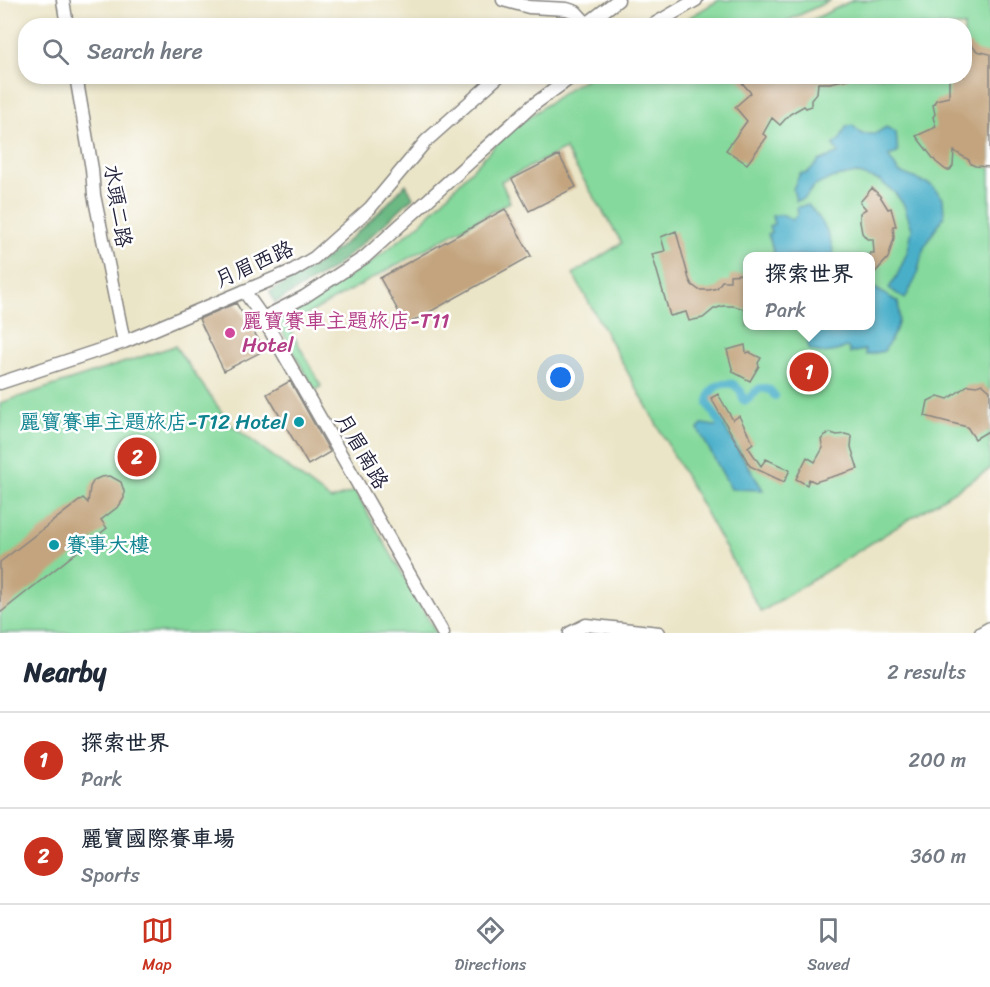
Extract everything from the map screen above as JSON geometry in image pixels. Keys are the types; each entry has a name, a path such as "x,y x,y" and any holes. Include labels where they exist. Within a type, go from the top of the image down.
{"street":[{"path":"63,0 66,18"},
{"path":"503,0 529,7 567,9 576,12 581,18"},
{"path":"595,18 618,0"},
{"path":"665,18 696,0"},
{"name":"水頭二路","path":"77,84 93,169 94,195 124,342"},
{"name":"月眉西路","path":"0,383 124,342 292,271 314,258 370,208 426,141 490,84"},
{"path":"263,318 304,297 365,257 533,105 562,84"},
{"name":"月眉南路","path":"244,291 263,318 443,633"},
{"path":"570,633 586,625 659,633"},
{"path":"981,633 990,628"}],"green space":[{"path":"719,0 831,0 793,18 688,18"},
{"path":"853,0 990,0 990,469 761,612 573,274 622,243 565,149 501,181 510,202 288,325 321,386 315,391 275,318 366,266 420,224 508,132 577,84 972,84 972,18 816,18"},
{"path":"406,184 413,197 381,227 334,268 275,303 270,292 313,267 342,245"},
{"path":"175,346 230,424 331,500 355,491 436,633 0,633 0,403"}],"water":[{"path":"852,125 862,134 875,134 886,127 896,132 898,153 888,156 899,172 931,185 943,198 944,216 924,247 916,278 905,299 889,288 908,250 912,229 904,205 895,193 880,181 856,173 831,178 813,187 805,198 796,201 793,189 800,173 807,173 819,161 839,153 833,145 840,139 846,127"},
{"path":"808,205 818,216 831,241 833,252 774,252 768,234 771,233 769,226 774,224 772,216 783,215 792,220 798,213 797,207"},
{"path":"875,288 898,302 898,322 884,351 866,355 865,350 850,353 846,347 828,353 818,352 809,349 807,336 802,330 875,330"},
{"path":"721,422 763,490 731,489 698,429 703,424 715,426"}],"building":[{"path":"972,46 977,51 990,54 990,167 975,166 954,151 953,166 950,170 946,170 936,162 916,136 936,127 933,105 936,100 949,97 949,84 972,84"},
{"path":"743,84 818,84 817,93 811,100 811,106 806,108 804,106 790,114 780,125 772,118 763,134 767,137 747,164 726,150 747,121 735,107 751,93"},
{"path":"559,155 576,187 529,211 512,179"},
{"path":"872,188 888,209 891,208 896,226 893,226 894,238 888,258 875,272 873,239 867,239 862,233 860,213 866,209 860,202"},
{"path":"505,209 531,256 406,325 380,278"},
{"path":"676,231 689,279 692,285 699,290 717,288 722,281 730,281 730,275 743,274 743,309 723,306 714,309 703,318 689,321 686,312 670,316 652,254 665,251 661,237"},
{"name":"麗寶賽車主題旅店-T11 Hotel","path":"236,303 265,350 224,371 199,319"},
{"path":"745,345 746,353 749,352 761,358 750,381 733,372 727,350"},
{"name":"麗寶賽車主題旅店-T12 Hotel","path":"290,381 330,452 308,465 267,394"},
{"path":"982,384 990,391 990,430 975,439 967,427 925,416 928,401 938,396 948,399 968,385"},
{"path":"718,394 733,420 739,416 753,443 748,447 761,466 766,459 790,470 784,482 750,466 711,398"},
{"path":"831,433 852,436 851,447 858,469 815,482 809,479 807,485 796,479 807,457 815,462 823,448 821,440 825,435"},
{"name":"賽事大樓","path":"110,476 121,482 124,498 119,506 101,520 107,528 0,613 0,562 83,498 88,503 90,487 94,480"}],"waterway":[{"path":"720,423 708,404 712,390 719,385 733,384 741,391 743,400 746,401 761,388 770,390 775,396"}],"place":[{"name":"麗寶賽車主題旅店-T11 Hotel","path":"230,333"},
{"name":"探索世界","path":"809,372"},
{"name":"麗寶賽車主題旅店-T12 Hotel","path":"299,422"},
{"name":"麗寶國際賽車場","path":"137,457"},
{"name":"賽事大樓","path":"54,545"}]}
